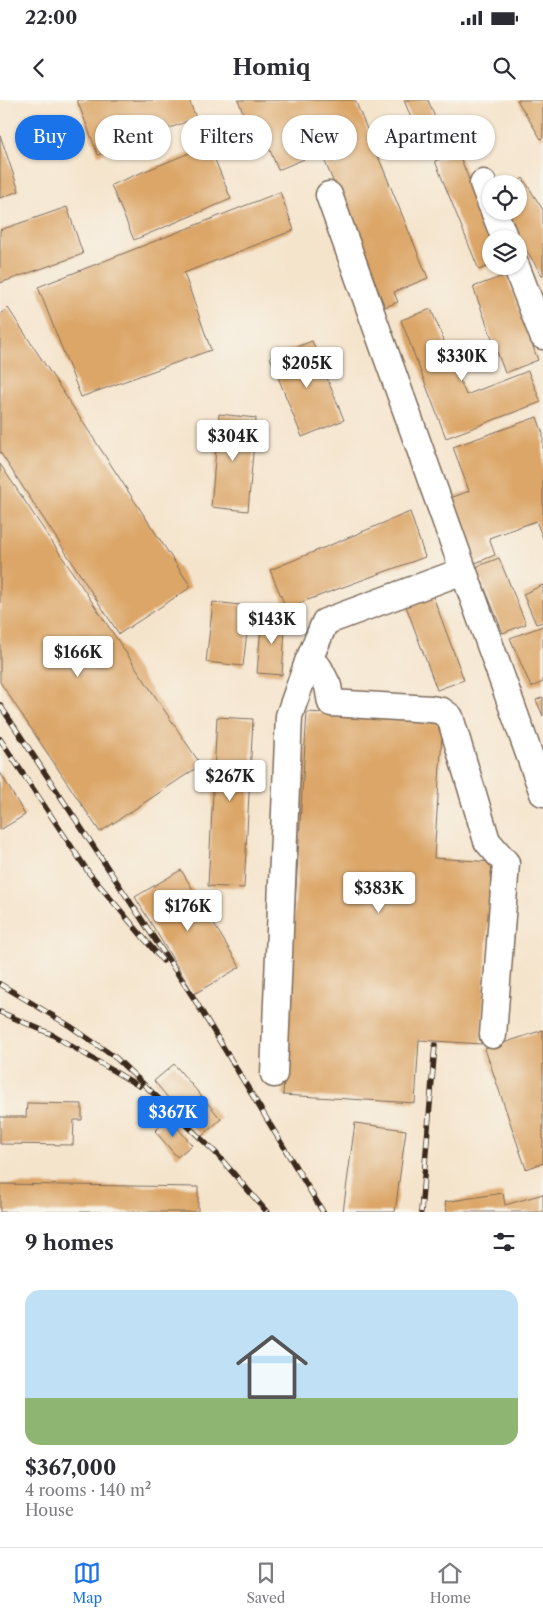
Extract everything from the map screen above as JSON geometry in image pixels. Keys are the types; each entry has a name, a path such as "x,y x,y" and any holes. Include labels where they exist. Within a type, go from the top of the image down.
{"lane":[{"path":"329,195 543,793"},
{"path":"519,275 543,336"},
{"path":"274,1074 289,716 308,662 324,622 463,571"},
{"path":"308,662 319,668 328,686 331,703 431,709 442,711 450,717 487,841 506,863 493,1035"}],"building":[{"path":"77,100 189,100 195,115 181,115 181,124 171,127 171,115 95,115 95,147 85,121 85,115 83,115"},
{"path":"238,100 355,100 367,129 367,160 380,160 428,278 394,292 398,302 385,307 324,160 357,160 357,115 282,115 282,160 302,160 278,170 272,155 272,115 244,115"},
{"path":"404,100 428,100 434,115 410,115"},
{"path":"517,100 543,100 543,137 541,139"},
{"path":"0,135 19,191 0,198"},
{"path":"181,156 181,160 215,160 231,199 134,240 111,185"},
{"path":"461,160 482,212 482,220 485,220 489,230 482,230 482,269 479,270 435,161"},
{"path":"527,184 543,210 543,277 527,251 527,230 514,230 508,220 527,220"},
{"path":"280,192 294,230 184,273 211,350 81,397 38,287"},
{"path":"67,207 83,254 0,283 0,230"},
{"path":"506,275 538,360 505,373 473,287"},
{"path":"8,308 191,587 119,634 0,452 0,314"},
{"path":"431,309 466,395 528,371 541,402 446,438 401,320"},
{"path":"312,341 344,420 302,437 270,357"},
{"path":"219,414 256,418 248,511 211,507"},
{"path":"537,417 543,434 543,538 536,521 489,538 495,555 473,564 448,499 469,491 453,447"},
{"path":"0,464 201,765 100,832 0,682"},
{"path":"410,512 425,557 286,608 270,570"},
{"path":"499,558 526,624 503,633 476,567"},
{"path":"543,585 543,622 536,624 523,594"},
{"path":"430,588 464,680 437,690 403,598"},
{"path":"213,602 250,606 243,666 206,662"},
{"path":"262,614 286,616 282,675 257,673"},
{"path":"543,626 543,682 531,687 510,638"},
{"path":"543,697 543,716 536,700"},
{"path":"307,712 443,720 434,858 492,862 481,1044 419,1040 415,1103 283,1095"},
{"path":"217,717 253,719 244,888 208,886"},
{"path":"0,772 25,815 0,830"},
{"path":"181,870 240,967 194,994 135,897"},
{"path":"543,1030 543,1163 526,1169 485,1049"},
{"path":"174,1064 221,1119 201,1137 154,1081"},
{"path":"27,1103 82,1104 82,1120 74,1120 73,1145 0,1144 0,1117 26,1117"},
{"path":"169,1118 192,1145 177,1157 155,1131"},
{"path":"355,1123 406,1130 395,1212 343,1212"},
{"path":"0,1184 198,1187 198,1212 0,1212"},
{"path":"503,1193 505,1205 543,1194 543,1212 447,1212 445,1202"}],"railway":[{"path":"0,705 193,997 323,1212"},
{"path":"0,739 89,873 163,961"},
{"path":"0,984 70,1026 116,1058 215,1152 267,1212"},
{"path":"0,1012 51,1034 139,1086"},
{"path":"421,1212 435,1045"}]}
